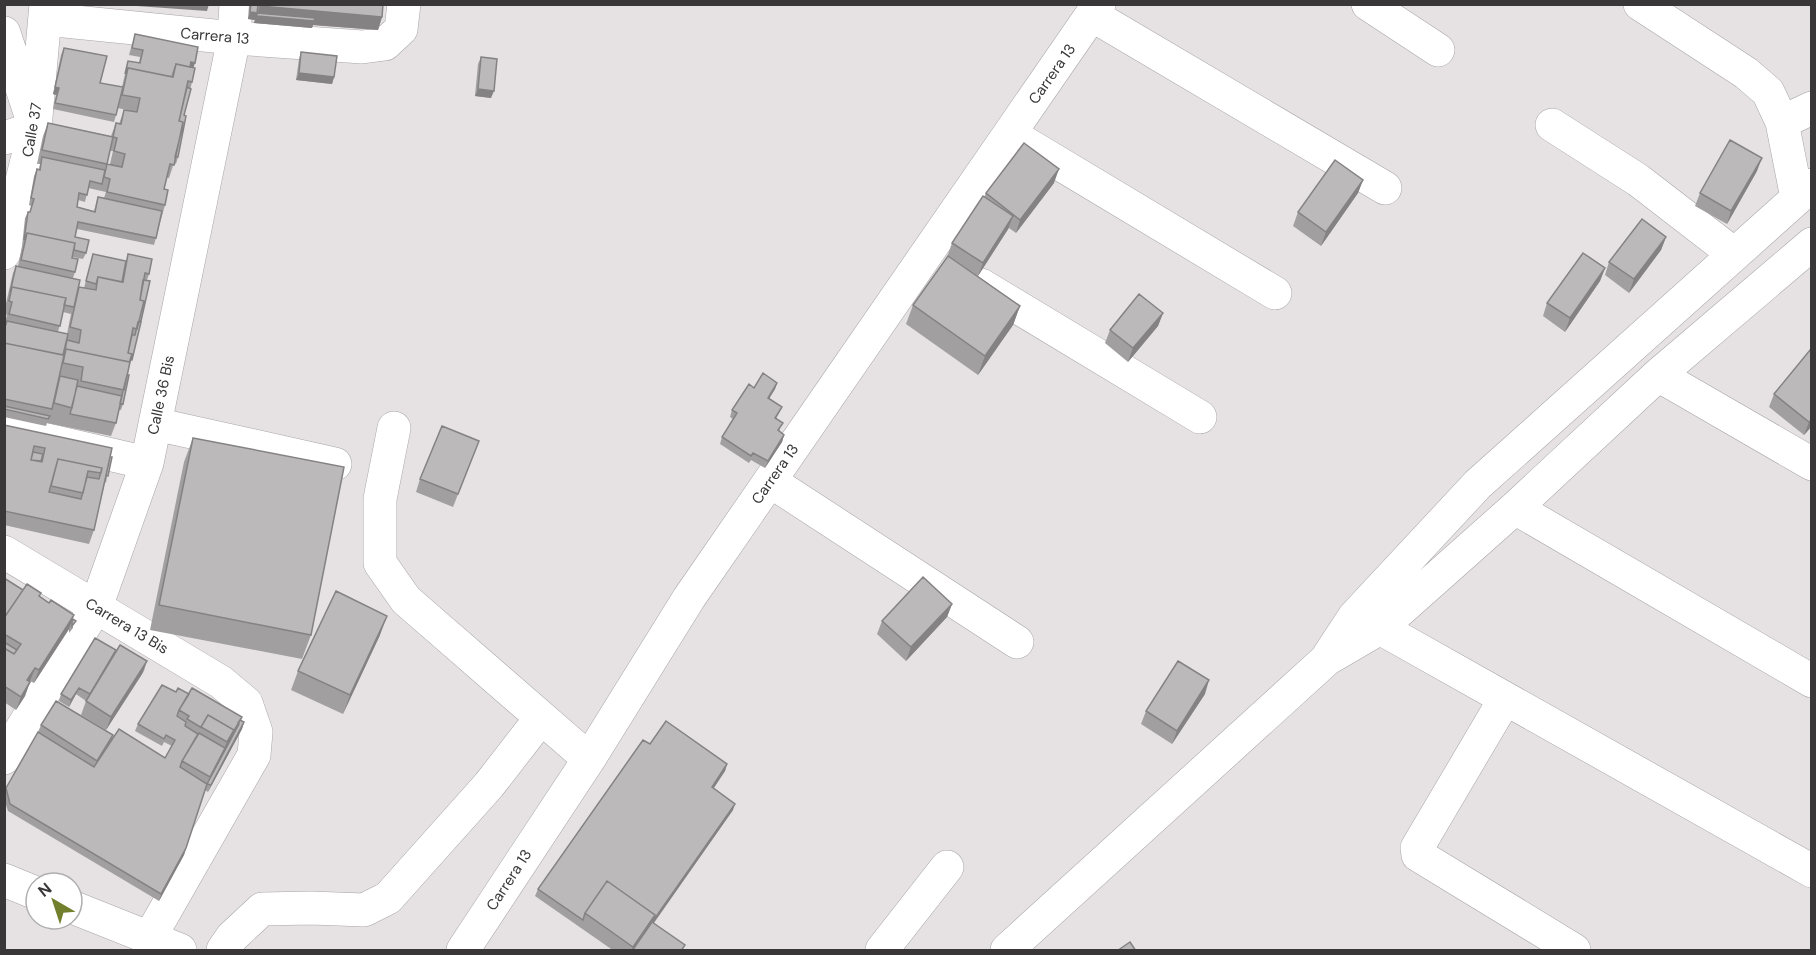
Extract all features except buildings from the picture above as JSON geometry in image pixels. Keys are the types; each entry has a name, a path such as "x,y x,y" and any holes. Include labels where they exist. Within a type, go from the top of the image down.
{"street":[{"name":"Calle 36 Bis","path":"4,758 96,608 147,463 234,38 236,4"},
{"name":"Carrera 13","path":"45,12 234,38 362,47 385,44 401,29 404,4"},
{"path":"1368,4 1438,50"},
{"path":"1327,659 1354,617 1478,484 1804,191 1782,122 1768,92 1746,73 1640,4"},
{"name":"Carrera 13","path":"463,951 589,759 689,598 770,481 945,263 1010,134 1096,10"},
{"path":"1096,10 1385,188"},
{"name":"Calle 37","path":"4,253 35,128 45,12"},
{"path":"4,33 35,128 4,138"},
{"path":"1782,122 1812,108"},
{"path":"1551,125 1638,180 1734,254"},
{"path":"1010,134 1275,293"},
{"path":"1007,951 1327,659 1380,628 1515,508 1658,375 1812,244"},
{"path":"945,263 1200,417"},
{"path":"1658,375 1812,464"},
{"path":"155,424 334,464"},
{"path":"394,428 380,499 380,563 406,600 589,759"},
{"path":"4,430 147,463"},
{"path":"770,481 1017,642"},
{"path":"1515,508 1812,681"},
{"name":"Carrera 13 Bis","path":"4,552 221,682 246,703 256,732 254,755 150,937"},
{"path":"1380,628 1812,871"},
{"path":"1505,699 1417,848 1418,855 1574,951"},
{"path":"223,951 232,937 262,909 364,910 388,898 489,785 541,718"},
{"path":"882,951 946,867"},
{"path":"4,880 24,888"},
{"path":"84,912 180,951"}]}
